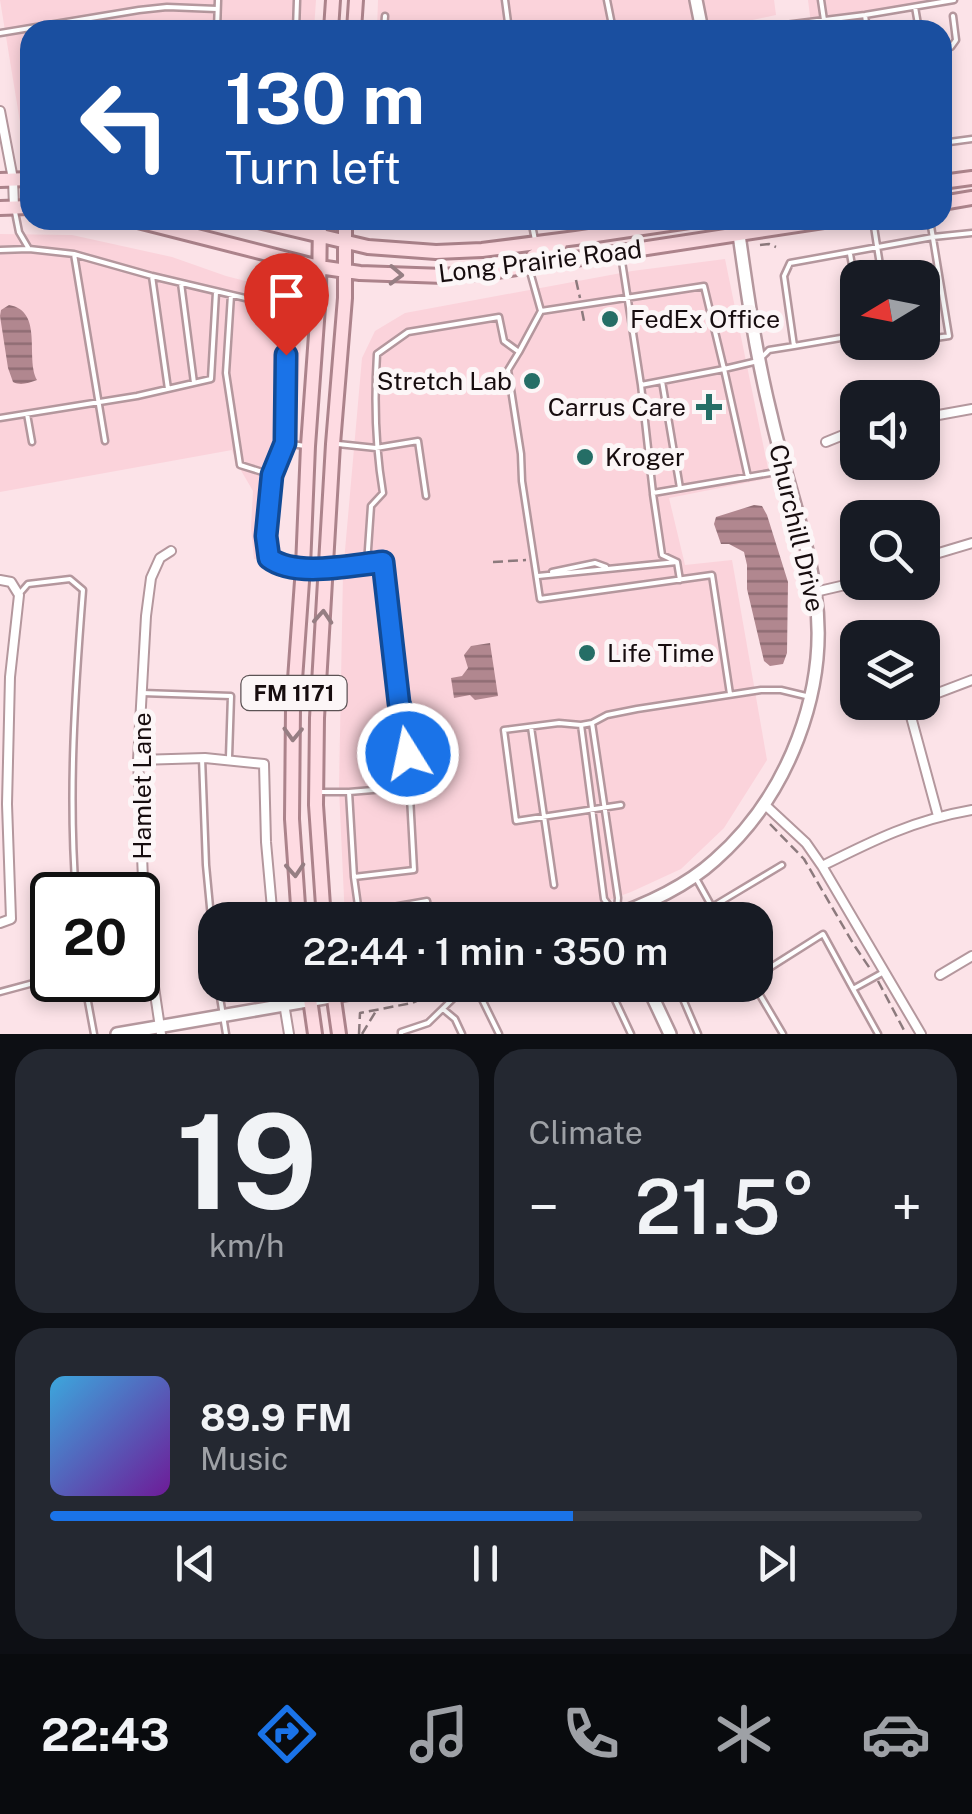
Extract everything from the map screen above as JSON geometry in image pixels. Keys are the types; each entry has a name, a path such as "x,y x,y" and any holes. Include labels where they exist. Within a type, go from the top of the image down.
{"main road":[{"name":"Long Prairie Road","path":"174,230 320,267 387,275 444,276 621,252 724,230"},
{"name":"Long Prairie Road","path":"295,230 378,249 436,252 482,250 610,230"},
{"name":"FM 1171","path":"298,902 292,756 320,230"},
{"name":"FM 1171","path":"323,902 317,718 340,375 345,230"},
{"path":"528,266 533,256 576,238"},
{"path":"303,567 326,569"},
{"path":"310,1002 315,1034"},
{"path":"335,1002 339,1034"}],"street":[{"path":"0,110 7,208"},
{"name":"Churchill Drive","path":"650,902 694,876 738,838 784,774 810,697 818,626 815,592 758,361 738,230"},
{"path":"940,415 972,409"},
{"path":"826,442 840,436"},
{"path":"940,553 972,543"},
{"name":"Hamlet Lane","path":"160,1031 146,927 138,760 146,616 152,578 160,558 171,551"},
{"path":"0,580 11,582 18,594 10,677 8,768 12,919 0,923"},
{"path":"815,592 840,586"},
{"path":"940,692 972,680"},
{"path":"912,720 938,816"},
{"path":"138,760 202,758 264,764 271,902"},
{"path":"764,804 806,843 822,866 880,974 921,1034"},
{"path":"822,866 882,836 938,816 972,810"},
{"path":"940,974 972,956"},
{"path":"283,1002 289,1034"},
{"path":"116,1034 160,1031 310,1002"},
{"path":"655,1002 670,1034"}],"lane":[{"path":"218,0 218,20"},
{"path":"821,0 824,20 954,0"},
{"path":"79,20 167,7 218,10"},
{"path":"865,15 866,20"},
{"path":"385,16 385,20"},
{"path":"952,16 956,40 952,46"},
{"path":"7,208 28,250"},
{"path":"533,230 535,242"},
{"path":"874,230 879,260"},
{"path":"932,230 936,260"},
{"path":"794,346 784,276 790,263 933,237 972,234"},
{"path":"0,250 74,254 287,310 285,443 272,475 266,536 269,558 278,566 303,567"},
{"path":"621,252 662,555 677,562"},
{"path":"850,252 851,260"},
{"path":"74,254 106,441"},
{"path":"528,266 542,311 508,370 540,599 712,575 730,694"},
{"path":"152,276 168,389"},
{"path":"181,283 194,382"},
{"path":"940,283 948,336 940,337"},
{"path":"542,311 704,286 748,476"},
{"path":"0,418 210,379 216,292"},
{"path":"231,295 226,373 240,465 272,475"},
{"path":"366,564 371,506 383,493 374,421 377,354 408,332 499,317 504,341 519,352"},
{"path":"641,385 758,361 769,350 840,338"},
{"path":"662,381 680,488"},
{"path":"27,414 32,442"},
{"path":"333,444 376,448 418,442 426,496"},
{"path":"285,443 308,446"},
{"path":"653,493 786,470"},
{"path":"326,569 383,562 399,703 406,722 414,870 354,877"},
{"path":"538,576 677,562"},
{"path":"677,562 680,580"},
{"path":"18,594 28,584 70,579 83,590 73,716 75,872"},
{"path":"621,805 516,821 504,730 560,723 592,724 607,715 762,690 810,697"},
{"path":"142,692 231,696 229,760"},
{"path":"592,724 618,902"},
{"path":"580,725 605,902"},
{"path":"530,726 554,885"},
{"path":"202,758 210,902"},
{"path":"317,792 410,786"},
{"path":"349,792 358,902"},
{"path":"722,902 782,866"},
{"path":"694,876 707,902"},
{"path":"773,966 824,934 878,1034"},
{"path":"854,989 880,974"},
{"path":"0,992 30,984"},
{"path":"88,1002 94,1034"},
{"path":"221,1002 226,1034"},
{"path":"400,1034 428,1023 449,1002"},
{"path":"485,1002 499,1034"},
{"path":"616,1002 631,1034"},
{"path":"684,1002 698,1034"},
{"path":"764,1002 782,1034"},
{"path":"443,1008 455,1019 462,1034"}],"path":[{"path":"760,245 776,246"},
{"path":"493,562 534,558"},
{"path":"770,824 804,859 854,945 880,974 906,1034"},
{"path":"361,1034 360,1013 414,1002"},
{"path":"361,1034 377,1010"}],"shaded area":[{"path":"0,0 316,0 315,20 20,20 20,122"},
{"path":"378,0 774,0 776,15 753,20 377,20"},
{"path":"808,0 952,0 834,20 810,20"},
{"path":"0,234 72,235 172,257 295,294 293,320 302,321 296,436 283,483 277,555 254,559 253,491 232,450 0,492"},
{"path":"725,259 770,478 669,498 685,565 732,560 767,760 724,828 681,869 603,902 344,902 339,789 343,573 362,358 375,331 405,313 632,271"},
{"path":"9,305 20,309 30,326 37,380 28,383 13,382 8,368 0,316 1,310"},
{"path":"762,506 767,515 788,582 787,653 783,664 770,666 764,661 747,589 744,552 721,544 714,524 716,517"},
{"path":"490,643 498,696 454,698 451,678 462,676 468,668 464,655 471,646"}],"place":[{"name":"FedEx Office","path":"610,319"},
{"name":"Stretch Lab","path":"532,381"},
{"name":"Carrus Care","path":"709,407"},
{"name":"Kroger","path":"585,457"},
{"name":"Life Time","path":"587,653"}],"route":[{"path":"286,355 285,443 272,475 266,536 269,558 278,566 326,569 383,562 408,754"}]}
